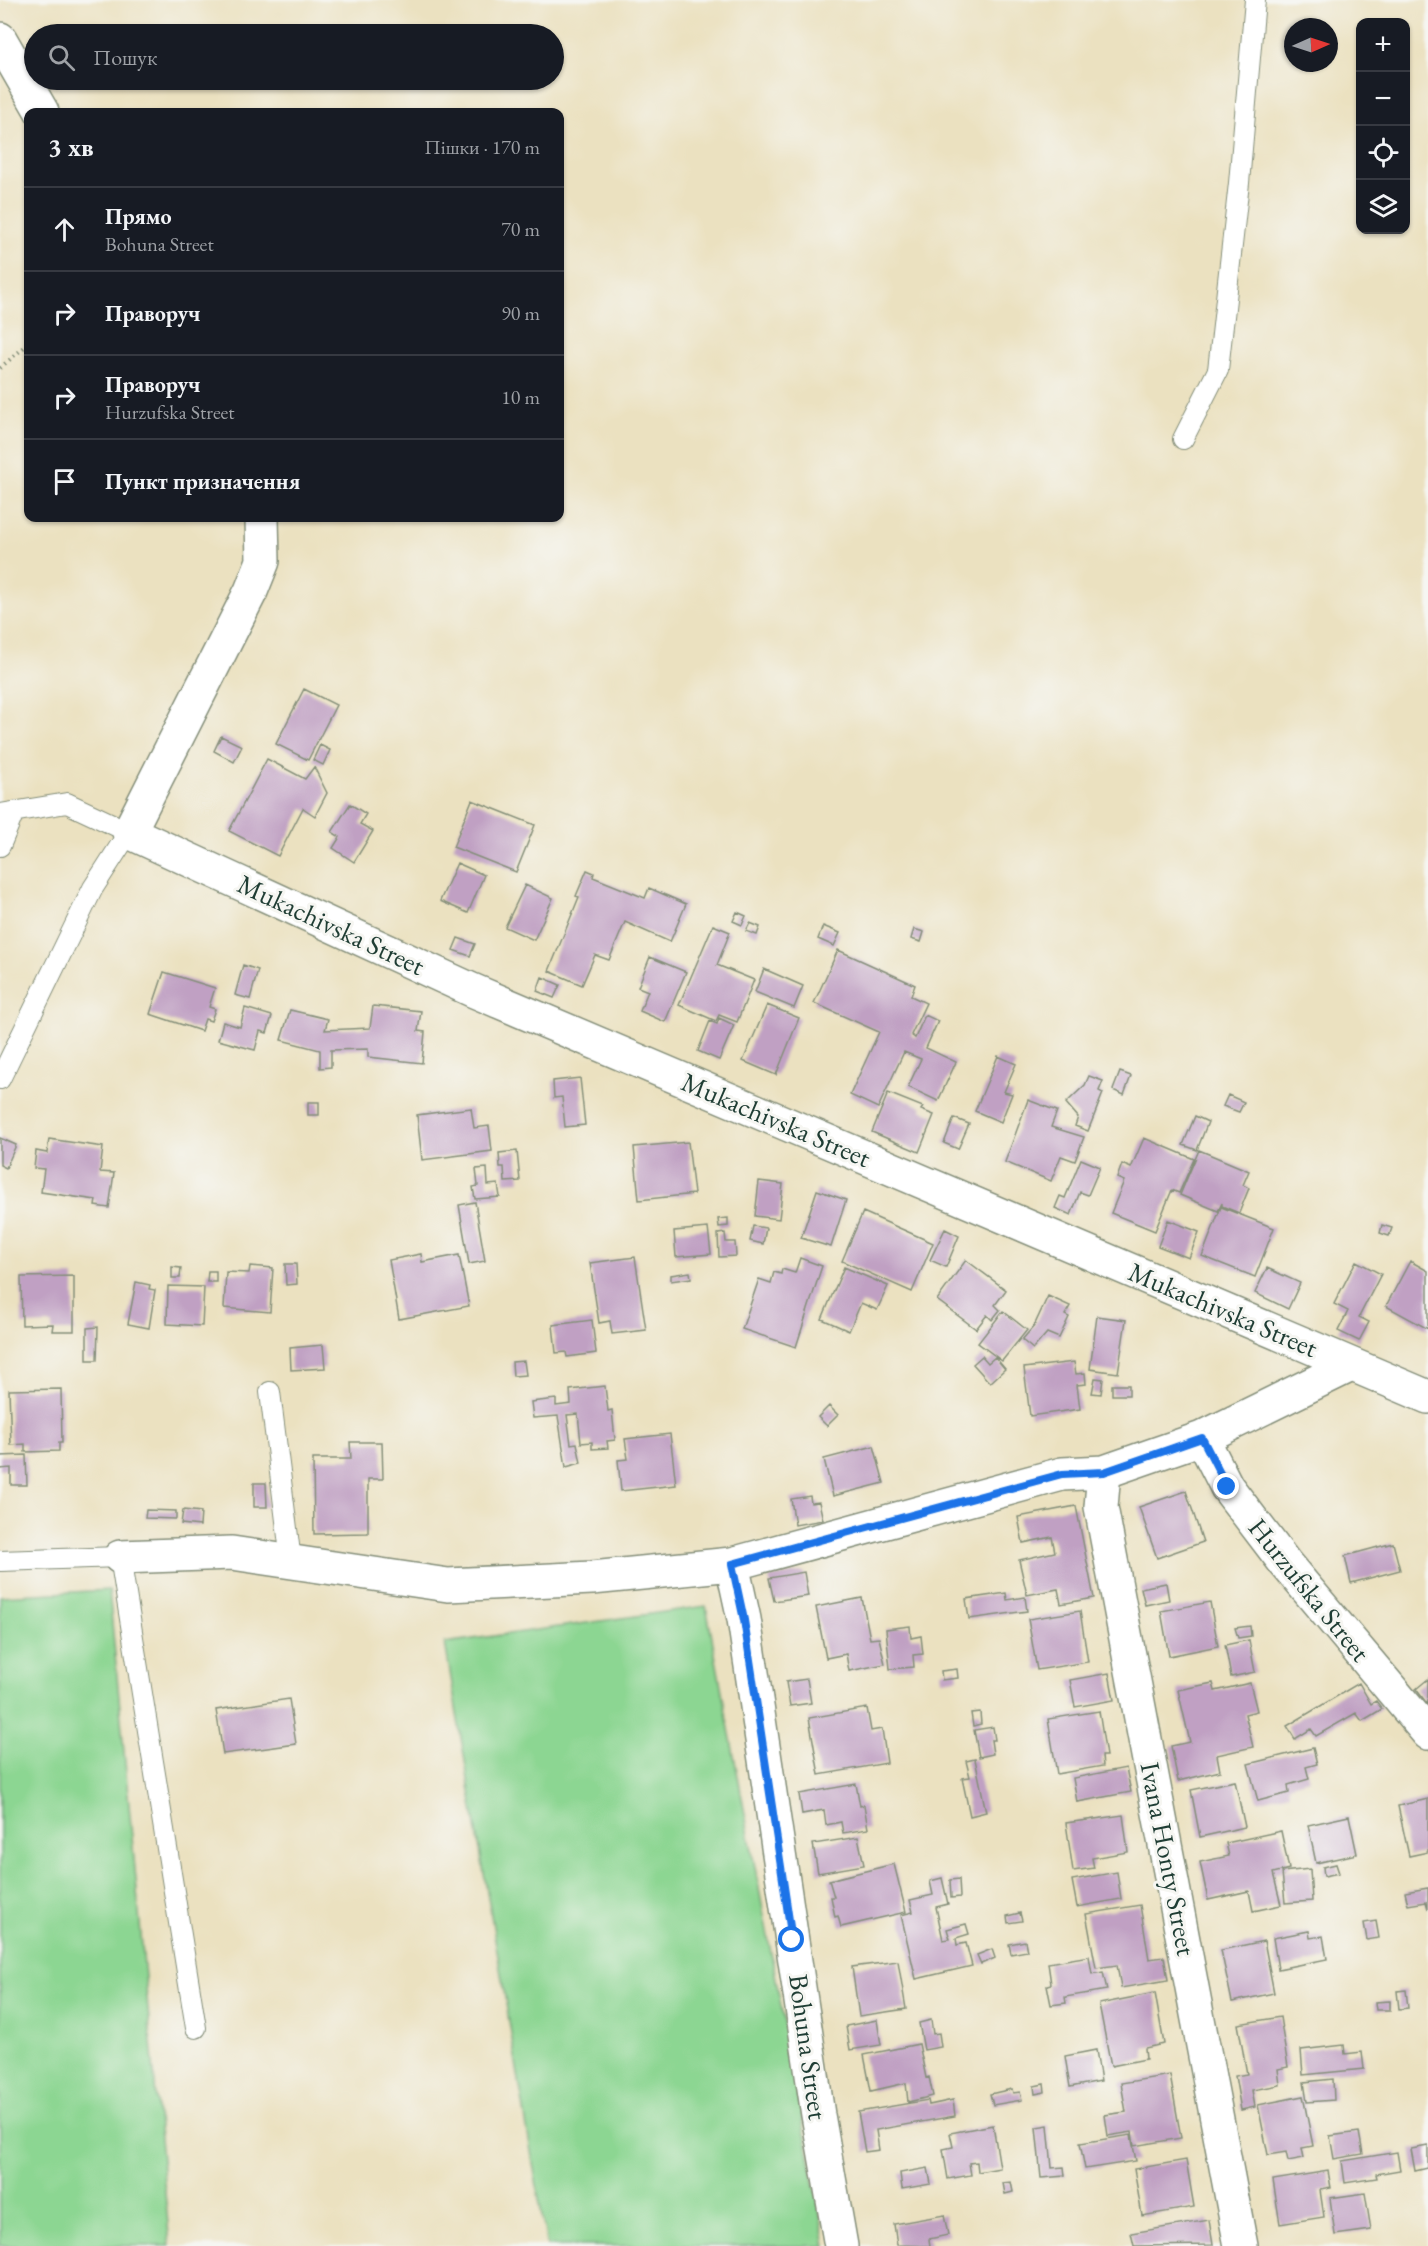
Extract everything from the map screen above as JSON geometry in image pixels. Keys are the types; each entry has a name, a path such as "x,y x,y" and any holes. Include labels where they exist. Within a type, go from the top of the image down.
{"street":[{"path":"0,39 24,81"},
{"path":"29,90 40,108"},
{"path":"129,832 251,591 263,561 262,522"},
{"name":"Mukachivska Street","path":"129,832 472,990 1428,1397"},
{"path":"120,1557 232,1553 448,1585 592,1578 732,1564 1062,1474 1104,1472 1202,1438 1352,1365"},
{"name":"Hurzufska Street","path":"1202,1438 1227,1487 1285,1563 1428,1733"},
{"name":"Ivana Honty Street","path":"1104,1472 1101,1507 1241,2246"},
{"name":"Bohuna Street","path":"732,1564 744,1620 818,2115 841,2246"}],"lane":[{"path":"1183,439 1218,370 1239,183 1255,0"},
{"path":"0,846 7,813 67,803 129,832 93,888 0,1079"},
{"path":"270,1392 291,1561"},
{"path":"0,1561 120,1557 196,2028"}],"path":[{"path":"0,368 24,347"}],"green space":[{"path":"109,1590 170,2246 0,2246 0,1596"},
{"path":"706,1606 826,2246 547,2246 445,1643"}],"building":[{"path":"304,689 336,705 308,760 276,744"},
{"path":"221,736 242,746 234,762 214,751"},
{"path":"320,745 330,750 323,765 313,760"},
{"path":"267,759 305,779 314,767 327,793 315,816 303,808 278,856 229,831"},
{"path":"472,800 535,825 516,872 453,847"},
{"path":"350,804 366,814 360,824 373,831 354,862 333,848 340,837 332,832"},
{"path":"457,863 484,875 468,913 440,901"},
{"path":"587,870 594,873 593,877 645,898 649,888 686,904 670,942 625,922 609,960 595,955 582,985 549,971 579,897 576,896"},
{"path":"525,885 553,898 534,940 505,927"},
{"path":"737,912 746,916 742,925 733,921"},
{"path":"750,923 760,927 757,935 746,931"},
{"path":"713,925 730,932 717,965 754,980 737,1022 719,1015 716,1021 679,1005"},
{"path":"823,926 840,933 834,946 818,939"},
{"path":"914,929 924,932 921,942 911,939"},
{"path":"458,938 475,944 470,956 453,950"},
{"path":"838,950 915,985 911,996 926,1003 911,1035 915,1038 925,1015 938,1021 926,1048 956,1062 938,1101 908,1087 921,1059 904,1052 878,1108 850,1095 879,1032 814,1003"},
{"path":"650,957 686,972 665,1022 640,1011 648,991 638,987"},
{"path":"243,965 258,970 250,999 235,995"},
{"path":"764,969 803,986 794,1008 755,992"},
{"path":"164,972 215,988 209,1007 215,1009 211,1021 205,1019 201,1031 150,1014"},
{"path":"542,977 560,985 554,998 537,991"},
{"path":"767,1005 799,1018 776,1075 743,1061"},
{"path":"373,1006 421,1011 418,1031 425,1032 422,1063 368,1057 368,1049 331,1050 331,1067 320,1068 320,1050 281,1040 290,1010 328,1019 325,1030 370,1028"},
{"path":"245,1008 272,1016 267,1033 260,1031 255,1050 218,1040 223,1022 240,1027"},
{"path":"719,1018 734,1025 719,1060 698,1051 710,1021 717,1024"},
{"path":"998,1056 1016,1064 1004,1092 1012,1094 1001,1122 975,1111"},
{"path":"1120,1072 1131,1076 1124,1095 1113,1090"},
{"path":"1089,1076 1103,1081 1099,1091 1103,1093 1088,1131 1075,1126 1078,1117 1066,1103 1085,1085"},
{"path":"580,1078 585,1125 565,1127 562,1097 554,1098 553,1081"},
{"path":"888,1093 923,1107 921,1110 934,1115 919,1152 872,1132"},
{"path":"1228,1095 1244,1102 1239,1112 1223,1106"},
{"path":"1028,1100 1057,1111 1051,1127 1084,1137 1075,1161 1061,1156 1051,1181 1005,1162"},
{"path":"308,1102 319,1102 319,1115 308,1115"},
{"path":"471,1108 474,1128 489,1126 492,1151 422,1160 417,1115"},
{"path":"1195,1116 1208,1122 1197,1150 1183,1145"},
{"path":"954,1118 969,1124 958,1149 944,1143"},
{"path":"0,1138 16,1145 6,1168 0,1165"},
{"path":"1144,1138 1194,1159 1179,1193 1172,1190 1155,1231 1111,1213 1124,1181 1117,1178 1122,1164 1131,1168"},
{"path":"49,1139 103,1147 100,1172 114,1173 109,1208 95,1206 96,1200 41,1192 44,1169 34,1168 36,1151 47,1153"},
{"path":"688,1142 694,1194 639,1200 634,1147"},
{"path":"1199,1150 1249,1171 1243,1185 1249,1188 1239,1213 1222,1206 1222,1203 1218,1211 1180,1195"},
{"path":"517,1151 520,1181 505,1182 504,1167 500,1167 499,1153"},
{"path":"1081,1159 1100,1167 1088,1195 1080,1192 1071,1215 1055,1208 1060,1196 1065,1198"},
{"path":"487,1168 488,1185 498,1184 500,1197 475,1199 473,1187 478,1186 476,1169"},
{"path":"759,1181 783,1184 779,1219 755,1216"},
{"path":"817,1190 846,1200 831,1247 801,1238"},
{"path":"475,1202 485,1261 469,1264 459,1205"},
{"path":"1221,1207 1274,1228 1255,1277 1202,1256"},
{"path":"863,1212 933,1243 912,1292 842,1261"},
{"path":"728,1218 728,1226 719,1227 718,1219"},
{"path":"1168,1220 1199,1232 1189,1258 1158,1246"},
{"path":"1382,1225 1392,1228 1389,1236 1380,1233"},
{"path":"753,1226 766,1228 763,1244 750,1241"},
{"path":"708,1228 711,1254 676,1257 674,1231"},
{"path":"945,1229 959,1236 946,1267 930,1260"},
{"path":"725,1233 726,1242 735,1242 736,1256 719,1257 718,1234"},
{"path":"421,1254 422,1262 459,1255 469,1306 399,1319 389,1260"},
{"path":"635,1257 646,1330 612,1334 610,1321 599,1323 590,1263"},
{"path":"800,1258 822,1266 796,1347 742,1329 759,1279 771,1283 774,1272 781,1274 782,1269 795,1273"},
{"path":"966,1260 1006,1290 995,1305 1000,1310 992,1320 987,1315 976,1329 937,1300"},
{"path":"1356,1261 1381,1274 1359,1317 1369,1322 1359,1341 1338,1331 1348,1311 1334,1304"},
{"path":"1410,1261 1428,1271 1428,1329 1386,1306"},
{"path":"285,1264 296,1264 297,1284 286,1285"},
{"path":"250,1266 273,1268 270,1312 224,1308 226,1272 249,1273"},
{"path":"172,1267 181,1268 180,1278 172,1278"},
{"path":"844,1267 888,1286 877,1310 861,1303 849,1331 822,1319"},
{"path":"1267,1268 1300,1283 1288,1309 1255,1293"},
{"path":"208,1271 216,1271 216,1282 207,1282"},
{"path":"690,1272 691,1278 671,1281 671,1275"},
{"path":"74,1276 74,1331 52,1331 53,1324 22,1325 21,1277"},
{"path":"136,1282 150,1285 149,1289 155,1290 149,1328 128,1324"},
{"path":"168,1286 204,1287 202,1326 167,1324"},
{"path":"1048,1296 1070,1306 1065,1315 1069,1317 1059,1338 1047,1333 1033,1349 1022,1340 1034,1326"},
{"path":"1003,1311 1027,1330 1002,1361 978,1343"},
{"path":"1097,1316 1126,1320 1118,1373 1090,1369"},
{"path":"592,1320 596,1353 567,1357 566,1352 556,1353 553,1325"},
{"path":"98,1327 97,1360 87,1360 87,1328"},
{"path":"323,1345 325,1368 291,1370 290,1348"},
{"path":"982,1356 988,1363 995,1357 1005,1369 990,1383 973,1364"},
{"path":"524,1361 526,1375 513,1376 512,1362"},
{"path":"1074,1362 1076,1374 1085,1373 1086,1384 1077,1385 1080,1409 1030,1416 1024,1368"},
{"path":"1095,1378 1103,1379 1101,1394 1092,1393"},
{"path":"1112,1385 1129,1385 1129,1395 1112,1395"},
{"path":"605,1386 608,1411 612,1410 615,1440 607,1441 608,1448 592,1449 592,1442 581,1443 578,1414 567,1415 571,1444 577,1443 581,1463 566,1467 558,1416 533,1418 531,1402 556,1399 556,1406 571,1404 570,1390"},
{"path":"61,1389 62,1443 59,1443 59,1451 25,1452 25,1444 11,1445 9,1390"},
{"path":"829,1406 838,1415 827,1426 818,1417"},
{"path":"670,1434 676,1485 621,1491 618,1460 628,1459 625,1439"},
{"path":"350,1442 382,1442 383,1479 368,1479 368,1533 314,1534 313,1459 351,1459"},
{"path":"874,1446 884,1483 833,1496 824,1459"},
{"path":"26,1455 27,1485 11,1485 11,1468 0,1469 0,1456"},
{"path":"254,1483 266,1483 267,1507 254,1507"},
{"path":"1186,1491 1203,1542 1157,1558 1139,1507"},
{"path":"810,1496 811,1503 819,1502 823,1520 795,1525 791,1499"},
{"path":"1076,1506 1094,1598 1061,1604 1058,1589 1027,1595 1019,1560 1055,1552 1052,1537 1023,1543 1018,1517"},
{"path":"146,1510 176,1511 176,1519 145,1518"},
{"path":"183,1510 201,1512 200,1526 181,1524"},
{"path":"1393,1543 1400,1570 1351,1583 1345,1556"},
{"path":"804,1572 808,1596 774,1601 769,1578"},
{"path":"1166,1583 1169,1600 1145,1605 1141,1588"},
{"path":"1006,1593 1007,1600 1025,1597 1027,1611 969,1619 966,1599"},
{"path":"862,1598 870,1639 879,1638 885,1664 849,1671 846,1654 826,1658 816,1607"},
{"path":"1210,1602 1218,1646 1169,1656 1161,1611"},
{"path":"1080,1611 1088,1662 1037,1670 1028,1619"},
{"path":"910,1626 911,1638 921,1636 923,1654 913,1655 914,1667 890,1669 886,1629"},
{"path":"1250,1626 1251,1636 1238,1638 1235,1628"},
{"path":"1249,1640 1255,1672 1231,1677 1225,1645"},
{"path":"957,1669 958,1678 942,1680 941,1671"},
{"path":"1109,1673 1114,1700 1075,1707 1070,1680"},
{"path":"807,1679 811,1703 790,1706 786,1682"},
{"path":"1428,1679 1428,1705 1416,1689"},
{"path":"1213,1683 1215,1691 1250,1683 1257,1711 1245,1714 1253,1747 1217,1755 1220,1771 1178,1781 1171,1746 1190,1742 1178,1690"},
{"path":"1359,1683 1371,1704 1376,1701 1382,1709 1362,1721 1356,1713 1316,1736 1311,1729 1295,1739 1287,1726"},
{"path":"289,1699 296,1744 223,1754 216,1710"},
{"path":"867,1708 871,1731 882,1729 887,1763 819,1775 809,1718"},
{"path":"1099,1711 1106,1756 1102,1756 1103,1766 1057,1774 1048,1719"},
{"path":"980,1712 981,1724 973,1726 971,1713"},
{"path":"993,1727 995,1740 991,1740 993,1754 979,1757 974,1730"},
{"path":"1313,1748 1317,1764 1306,1767 1309,1779 1288,1785 1289,1793 1258,1801 1248,1764"},
{"path":"975,1759 986,1812 970,1816 962,1778 970,1777 966,1761"},
{"path":"1126,1768 1131,1792 1077,1802 1073,1778"},
{"path":"1235,1781 1245,1827 1200,1837 1191,1790"},
{"path":"856,1784 860,1806 864,1805 868,1829 843,1833 841,1822 826,1825 824,1810 802,1814 799,1794"},
{"path":"1428,1799 1428,1852 1409,1856 1398,1806"},
{"path":"1123,1815 1128,1852 1092,1858 1094,1868 1073,1871 1066,1823"},
{"path":"1349,1816 1357,1854 1316,1863 1308,1825"},
{"path":"1281,1831 1289,1869 1273,1873 1281,1905 1253,1911 1249,1891 1208,1900 1200,1862 1229,1856 1226,1843"},
{"path":"858,1837 864,1865 818,1873 813,1844"},
{"path":"894,1864 906,1912 841,1927 838,1916 835,1917 831,1897 834,1897 829,1880"},
{"path":"1336,1864 1339,1873 1324,1876 1323,1867"},
{"path":"1310,1869 1312,1901 1285,1903 1282,1872"},
{"path":"1117,1872 1121,1899 1077,1907 1072,1880"},
{"path":"942,1878 948,1904 936,1907 943,1940 950,1939 947,1929 966,1924 969,1934 956,1938 957,1945 966,1943 972,1966 916,1979 901,1915 913,1912 910,1900 933,1895 930,1881"},
{"path":"959,1879 960,1897 951,1898 950,1880"},
{"path":"1428,1888 1428,1909 1426,1902 1408,1905 1405,1892"},
{"path":"1140,1905 1149,1959 1164,1957 1168,1980 1121,1988 1117,1965 1096,1968 1086,1914"},
{"path":"1020,1913 1022,1921 1008,1923 1007,1916"},
{"path":"1376,1921 1379,1938 1367,1940 1364,1923"},
{"path":"1309,1931 1310,1938 1323,1936 1327,1959 1278,1969 1273,1938"},
{"path":"1025,1941 1027,1951 1011,1954 1009,1944"},
{"path":"1264,1941 1274,1993 1232,2002 1221,1950"},
{"path":"992,1949 995,1958 981,1964 977,1955"},
{"path":"1089,1956 1092,1974 1103,1972 1107,1990 1065,1997 1066,2003 1051,2005 1047,1985 1051,1984 1048,1963"},
{"path":"898,1961 906,2009 859,2016 852,1967"},
{"path":"1406,1990 1408,2008 1399,2009 1397,1991"},
{"path":"1155,1993 1164,2044 1145,2048 1146,2059 1111,2066 1099,2004"},
{"path":"1390,2001 1390,2010 1376,2010 1375,2002"},
{"path":"1280,2017 1288,2067 1278,2069 1280,2085 1252,2090 1255,2107 1241,2110 1235,2076 1247,2074 1238,2024"},
{"path":"877,2020 881,2045 850,2050 846,2026"},
{"path":"931,2020 933,2034 939,2033 941,2047 924,2050 919,2023"},
{"path":"919,2044 926,2078 929,2077 933,2096 908,2102 906,2083 871,2091 864,2055"},
{"path":"1344,2045 1345,2054 1362,2052 1364,2069 1303,2075 1301,2050"},
{"path":"1096,2050 1101,2081 1070,2087 1065,2056"},
{"path":"1170,2075 1181,2138 1134,2146 1132,2132 1108,2136 1105,2115 1126,2112 1121,2083"},
{"path":"1333,2079 1334,2100 1307,2102 1304,2082"},
{"path":"1044,2084 1045,2092 1035,2094 1034,2086"},
{"path":"1012,2089 1013,2093 1020,2092 1022,2100 993,2105 990,2094"},
{"path":"1303,2096 1313,2146 1302,2148 1304,2158 1288,2161 1286,2152 1268,2155 1258,2105"},
{"path":"928,2100 929,2105 953,2100 955,2116 876,2130 879,2150 865,2152 858,2112"},
{"path":"993,2125 1000,2168 978,2172 977,2162 969,2163 971,2175 948,2179 943,2149 953,2147 950,2133"},
{"path":"1048,2125 1052,2168 1064,2167 1065,2176 1041,2178 1036,2127"},
{"path":"1359,2132 1363,2154 1334,2159 1330,2136"},
{"path":"1131,2135 1136,2161 1085,2169 1080,2143"},
{"path":"1428,2146 1428,2168 1415,2171 1411,2149"},
{"path":"1397,2152 1400,2170 1376,2174 1377,2178 1345,2183 1342,2161"},
{"path":"1186,2160 1194,2207 1142,2216 1134,2169"},
{"path":"928,2168 931,2184 902,2189 900,2173"},
{"path":"1328,2171 1331,2188 1320,2190 1324,2217 1280,2224 1273,2180"},
{"path":"1011,2182 1013,2192 1005,2194 1003,2183"},
{"path":"1365,2193 1371,2230 1335,2235 1330,2198"},
{"path":"944,2215 948,2235 929,2239 930,2246 897,2245 894,2224"},
{"path":"1209,2220 1213,2245 1134,2246 1131,2233"}],"route":[{"path":"792,1940 744,1620 732,1564 1062,1474 1104,1472 1202,1438 1227,1487"}]}
